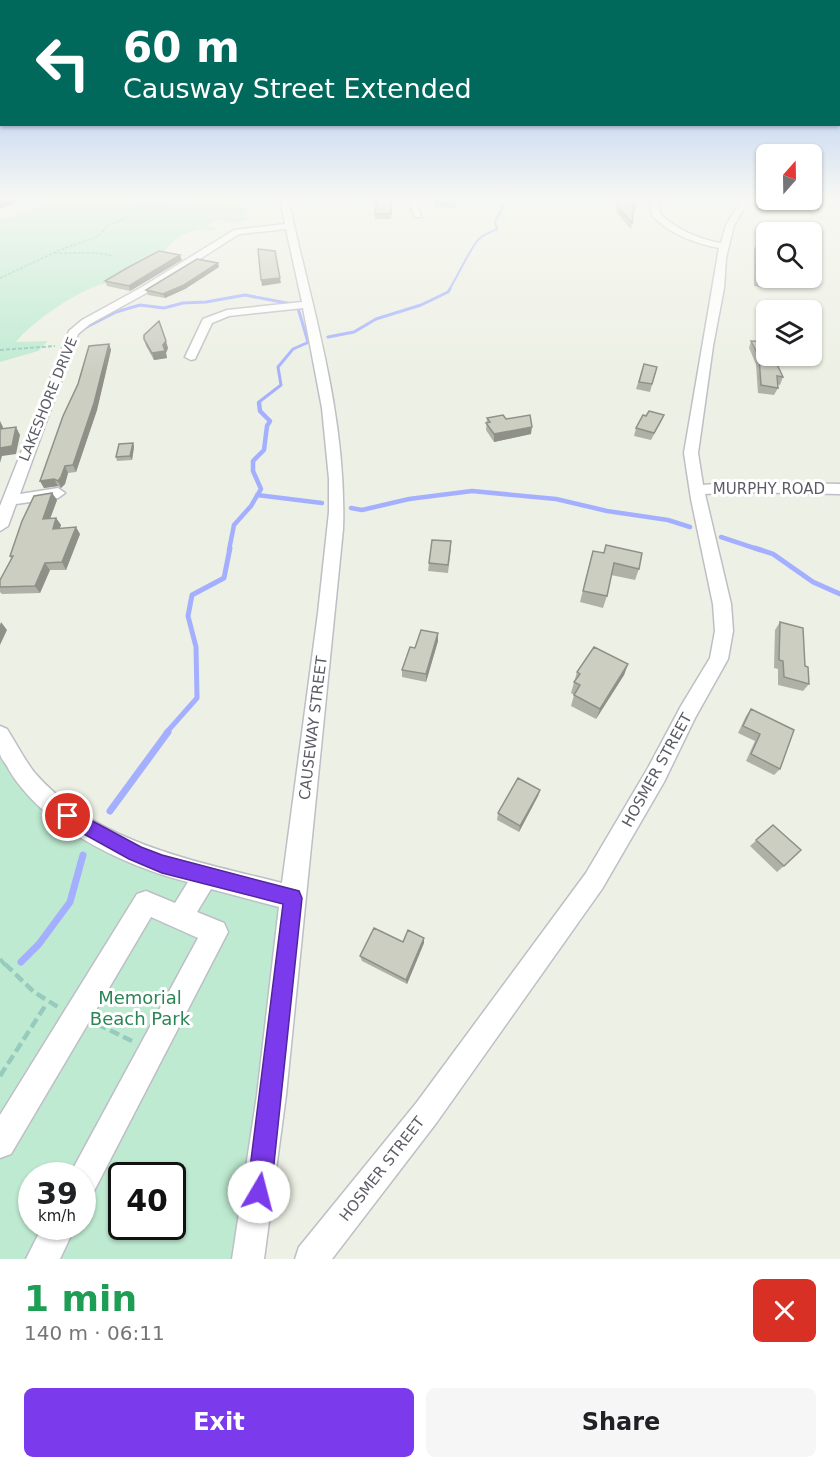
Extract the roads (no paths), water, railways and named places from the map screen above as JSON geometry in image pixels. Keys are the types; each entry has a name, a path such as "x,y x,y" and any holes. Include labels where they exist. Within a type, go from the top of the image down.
{"street":[{"name":"LAKESHORE DRIVE","path":"0,526 72,333 86,322 196,258"},
{"name":"CAUSEWAY STREET","path":"248,1259 267,1138 334,550 336,481 333,431 316,337 306,305 296,258"},
{"name":"HOSMER STREET","path":"311,1259 427,1112 594,881 719,659 724,631 722,604 691,453 722,258"},
{"path":"190,357 207,321 227,314 306,305"},
{"name":"MURPHY ROAD","path":"697,490 735,487 840,489"},
{"path":"9,500 58,493"},
{"path":"0,735 13,759 40,794 79,824 135,853 205,876 293,898"},
{"path":"181,917 205,876"},
{"path":"0,1143 146,903 215,932 93,1162"},
{"path":"42,1259 52,1240"}],"waterway":[{"path":"449,290 467,258"},
{"path":"328,337 354,332 376,319 421,305 450,289"},
{"path":"81,330 116,312 140,305 164,308 183,303 206,302 245,295 292,304"},
{"path":"298,308 308,342"},
{"path":"259,403 281,385 278,367 293,349 309,342"},
{"path":"257,495 261,489 253,471 253,461 264,450 267,426 270,421 260,411 259,403"},
{"path":"351,508 362,510 409,499 472,491 556,499 607,511 668,520 690,527"},
{"path":"229,550 234,525 257,495"},
{"path":"257,495 322,503"},
{"path":"721,537 760,550"},
{"path":"166,733 197,698 196,647 188,616 192,595 224,578 230,548"},
{"path":"755,548 773,554 813,582 840,594"},
{"path":"110,811 168,732"},
{"path":"21,962 39,944 70,902 83,855"}],"park label":[{"name":"Memorial Beach Park","path":"140,1007"}]}
